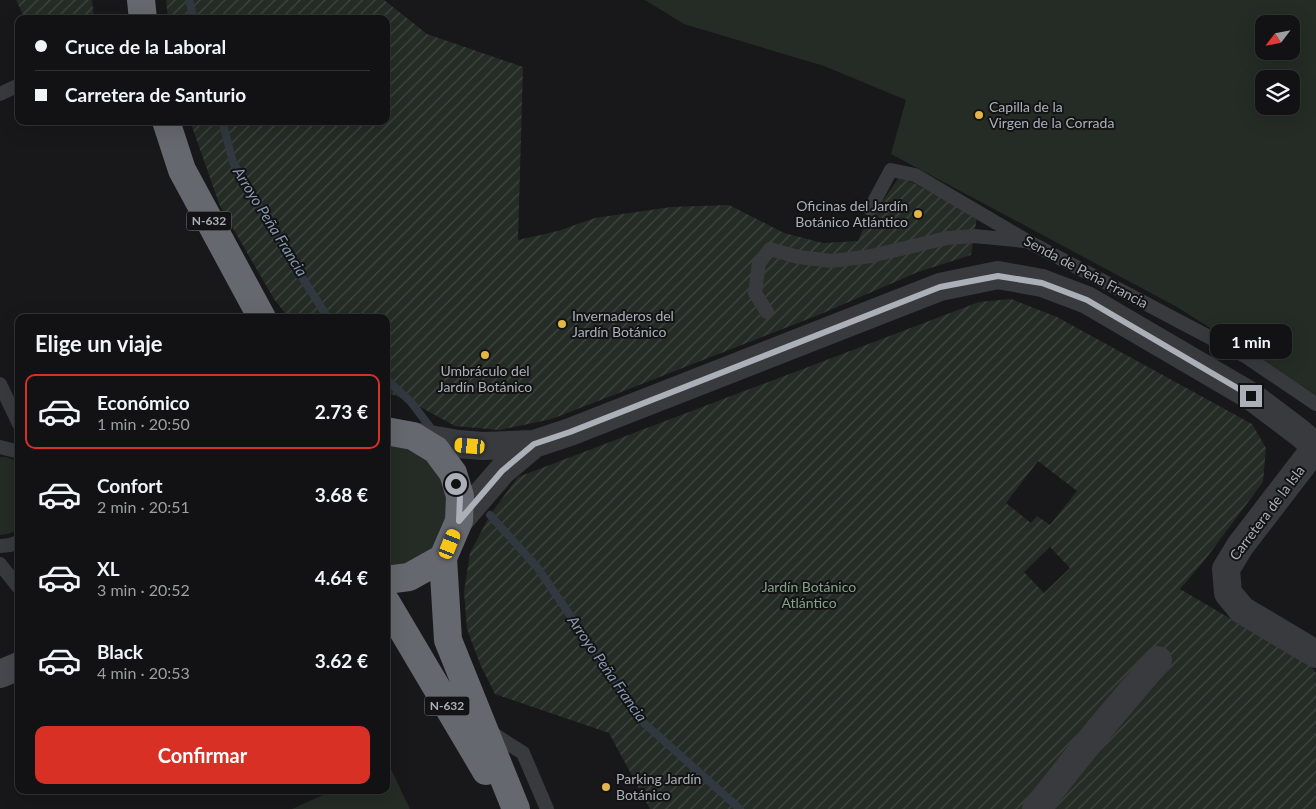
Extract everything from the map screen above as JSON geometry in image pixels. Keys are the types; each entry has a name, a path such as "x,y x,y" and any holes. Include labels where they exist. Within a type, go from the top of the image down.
{"highway":[{"path":"141,0 143,15"},
{"name":"N-632","path":"167,125 182,170 260,314"},
{"name":"N-632","path":"390,432 413,436 436,450 453,473 460,496 459,521 443,558 448,640 516,809"},
{"path":"390,579 409,577 443,558"},
{"name":"N-632","path":"390,609 508,809"}],"street":[{"path":"413,436 458,444 483,446 534,444 570,432 940,287 998,276 1042,283 1087,300 1251,396 1316,447"},
{"path":"459,521 502,471 534,444"},
{"name":"Carretera de la Isla","path":"1316,447 1240,546 1226,569 1228,593 1242,610 1316,654"},
{"path":"1036,809 1102,726 1158,660"},
{"path":"0,674 15,668"}],"lane":[{"path":"0,94 15,87"},
{"name":"Senda de Peña Francia","path":"870,209 891,170 915,175 1029,242 1245,356 1316,404"},
{"path":"767,312 755,292 759,264 770,249 798,257 832,261 871,256 947,238 974,236 1029,242"},
{"path":"0,384 15,416"},
{"path":"0,447 15,451"},
{"path":"0,546 15,543"},
{"path":"1,566 15,583"},
{"path":"483,727 523,753 547,809"}],"green space":[{"path":"16,0 92,0 94,15 23,15"},
{"path":"166,0 384,0 427,34 523,67 518,240 558,231 595,218 671,207 729,205 784,233 823,243 858,241 863,229 900,176 977,216 971,255 918,272 821,314 552,419 499,430 455,426 411,402 390,394 390,314 286,314 274,299 220,206 191,125 390,125 390,15 168,15"},
{"path":"645,0 1316,0 1316,395 1177,307 891,154 906,100 824,66 684,24"},
{"name":"Jardín Botánico Atlántico","path":"1011,299 1057,317 1252,424 1266,448 1263,482 1204,561 1180,589 1311,666 1316,673 1316,809 650,809 609,733 495,694 480,664 467,629 464,592 470,553 490,515 518,477 979,302","holes":["1038,461 1077,491 1050,525 1037,516 1031,523 1006,503","1050,547 1070,568 1044,593 1024,572"]},
{"path":"390,434 453,473 450,544 390,578"},
{"path":"0,457 6,457 15,460 15,531 0,535"},
{"path":"390,767 410,809 292,809 325,794 390,794"}],"waterway":[{"name":"Arroyo Peña Francia","path":"189,0 193,15"},
{"name":"Arroyo Peña Francia","path":"223,125 233,162 289,257 325,314"},
{"name":"Arroyo Peña Francia","path":"390,383 411,402 430,427"},
{"name":"Arroyo Peña Francia","path":"490,515 537,567 644,723 740,809"}],"place":[{"name":"Capilla de la Virgen de la Corrada","path":"979,115"},
{"name":"Oficinas del Jardín Botánico Atlántico","path":"918,214"},
{"name":"Invernaderos del Jardín Botánico","path":"562,324"},
{"name":"Umbráculo del Jardín Botánico","path":"485,355"},
{"name":"Parking Jardín Botánico","path":"606,787"}],"route":[{"path":"456,484 460,496 459,521 502,471 534,444 570,432 940,287 998,276 1042,283 1087,300 1251,396"}]}
